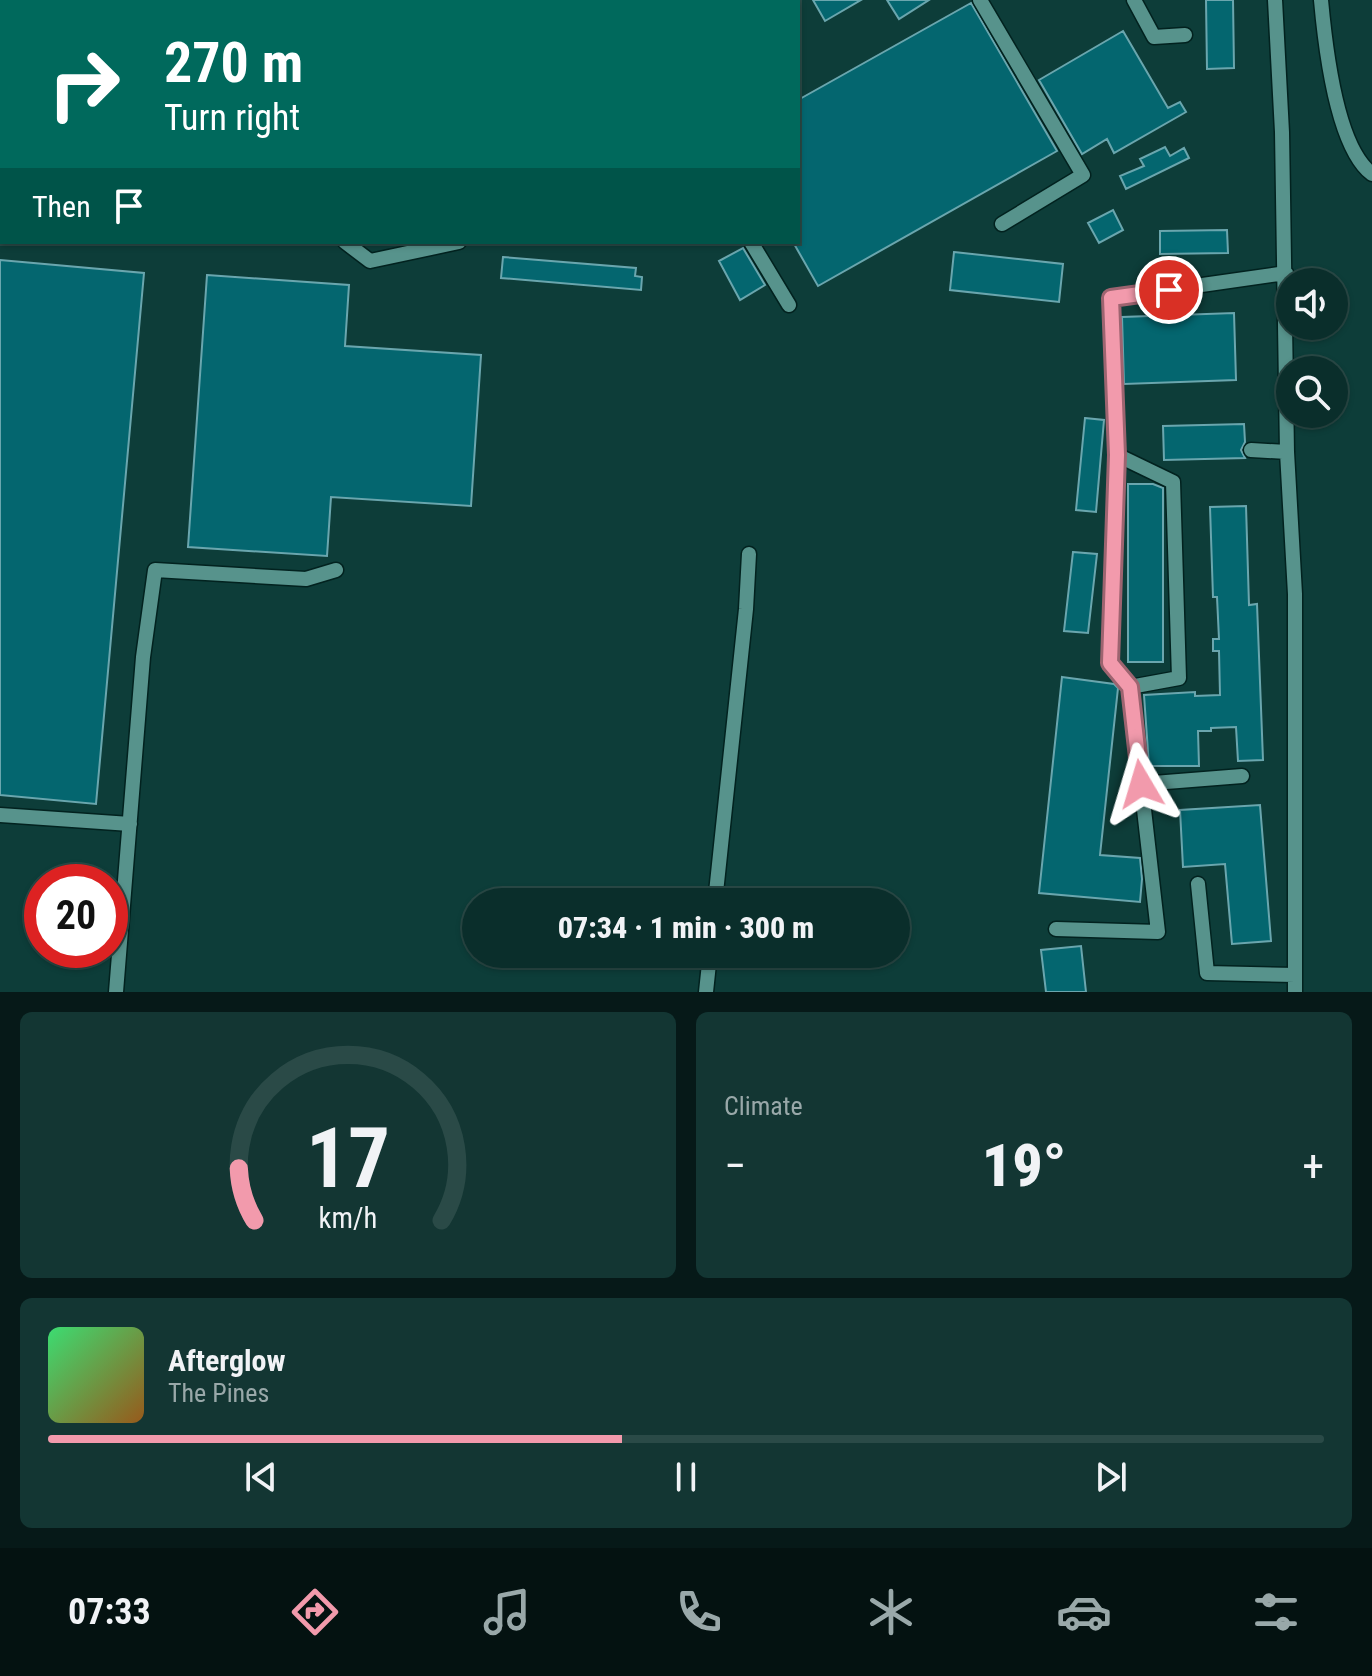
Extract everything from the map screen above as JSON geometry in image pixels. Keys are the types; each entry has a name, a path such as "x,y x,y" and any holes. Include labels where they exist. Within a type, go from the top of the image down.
{"street":[{"path":"980,0 1083,175 1002,224"},
{"path":"1134,0 1154,37 1185,35"},
{"path":"1275,0 1286,268"},
{"path":"1321,0 1334,89 1346,136 1367,171"},
{"path":"1367,171 1372,155"},
{"path":"348,244 370,261 450,244"},
{"path":"752,244 789,305"},
{"path":"1056,929 1158,932 1130,687 1110,663 1117,455 1111,298 1276,274"},
{"path":"1286,340 1287,452 1295,594 1295,992"},
{"path":"1251,450 1287,452"},
{"path":"1117,455 1173,482 1179,678 1130,687"},
{"path":"716,888 749,554"},
{"path":"116,992 143,657 155,570 306,579 336,570"},
{"path":"1141,784 1242,776"},
{"path":"0,815 130,824"},
{"path":"1198,884 1207,973 1295,975"},
{"path":"706,992 709,968"}],"building":[{"path":"813,0 861,0 825,21"},
{"path":"887,0 929,0 899,19"},
{"path":"1206,0 1233,0 1234,68 1207,69"},
{"path":"971,3 1057,151 818,286 794,244 800,244 800,99"},
{"path":"1123,31 1168,108 1180,102 1186,112 1114,153 1107,139 1082,154 1039,80"},
{"path":"1165,147 1170,156 1184,148 1189,158 1126,189 1120,176 1144,166 1140,159"},
{"path":"1113,210 1123,230 1099,243 1088,223"},
{"path":"1227,230 1228,253 1160,254 1160,231"},
{"path":"743,248 765,285 740,300 719,261"},
{"path":"954,252 1063,264 1059,302 950,290"},
{"path":"503,257 636,268 635,276 642,277 641,290 501,278"},
{"path":"0,260 144,273 96,804 0,795"},
{"path":"207,275 349,285 345,346 481,355 471,506 331,497 327,556 188,547"},
{"path":"1234,313 1236,380 1124,384 1122,317"},
{"path":"1085,418 1104,420 1096,512 1076,510"},
{"path":"1244,424 1245,442 1241,450 1245,458 1164,460 1163,426"},
{"path":"1128,484 1153,484 1163,488 1163,662 1128,662"},
{"path":"1246,506 1249,605 1257,604 1263,760 1238,761 1236,727 1211,728 1211,731 1198,731 1199,766 1149,766 1144,695 1195,692 1195,696 1220,695 1219,651 1213,651 1213,639 1219,639 1217,597 1213,597 1210,507"},
{"path":"1073,552 1097,554 1088,633 1064,631"},
{"path":"1062,677 1114,684 1118,688 1100,855 1140,858 1140,902 1039,893"},
{"path":"1260,805 1271,941 1232,944 1225,864 1183,867 1180,810"},
{"path":"1081,946 1086,992 1046,992 1041,950"}],"route":[{"path":"1141,784 1130,687 1110,663 1117,455 1111,298 1169,290"}]}
